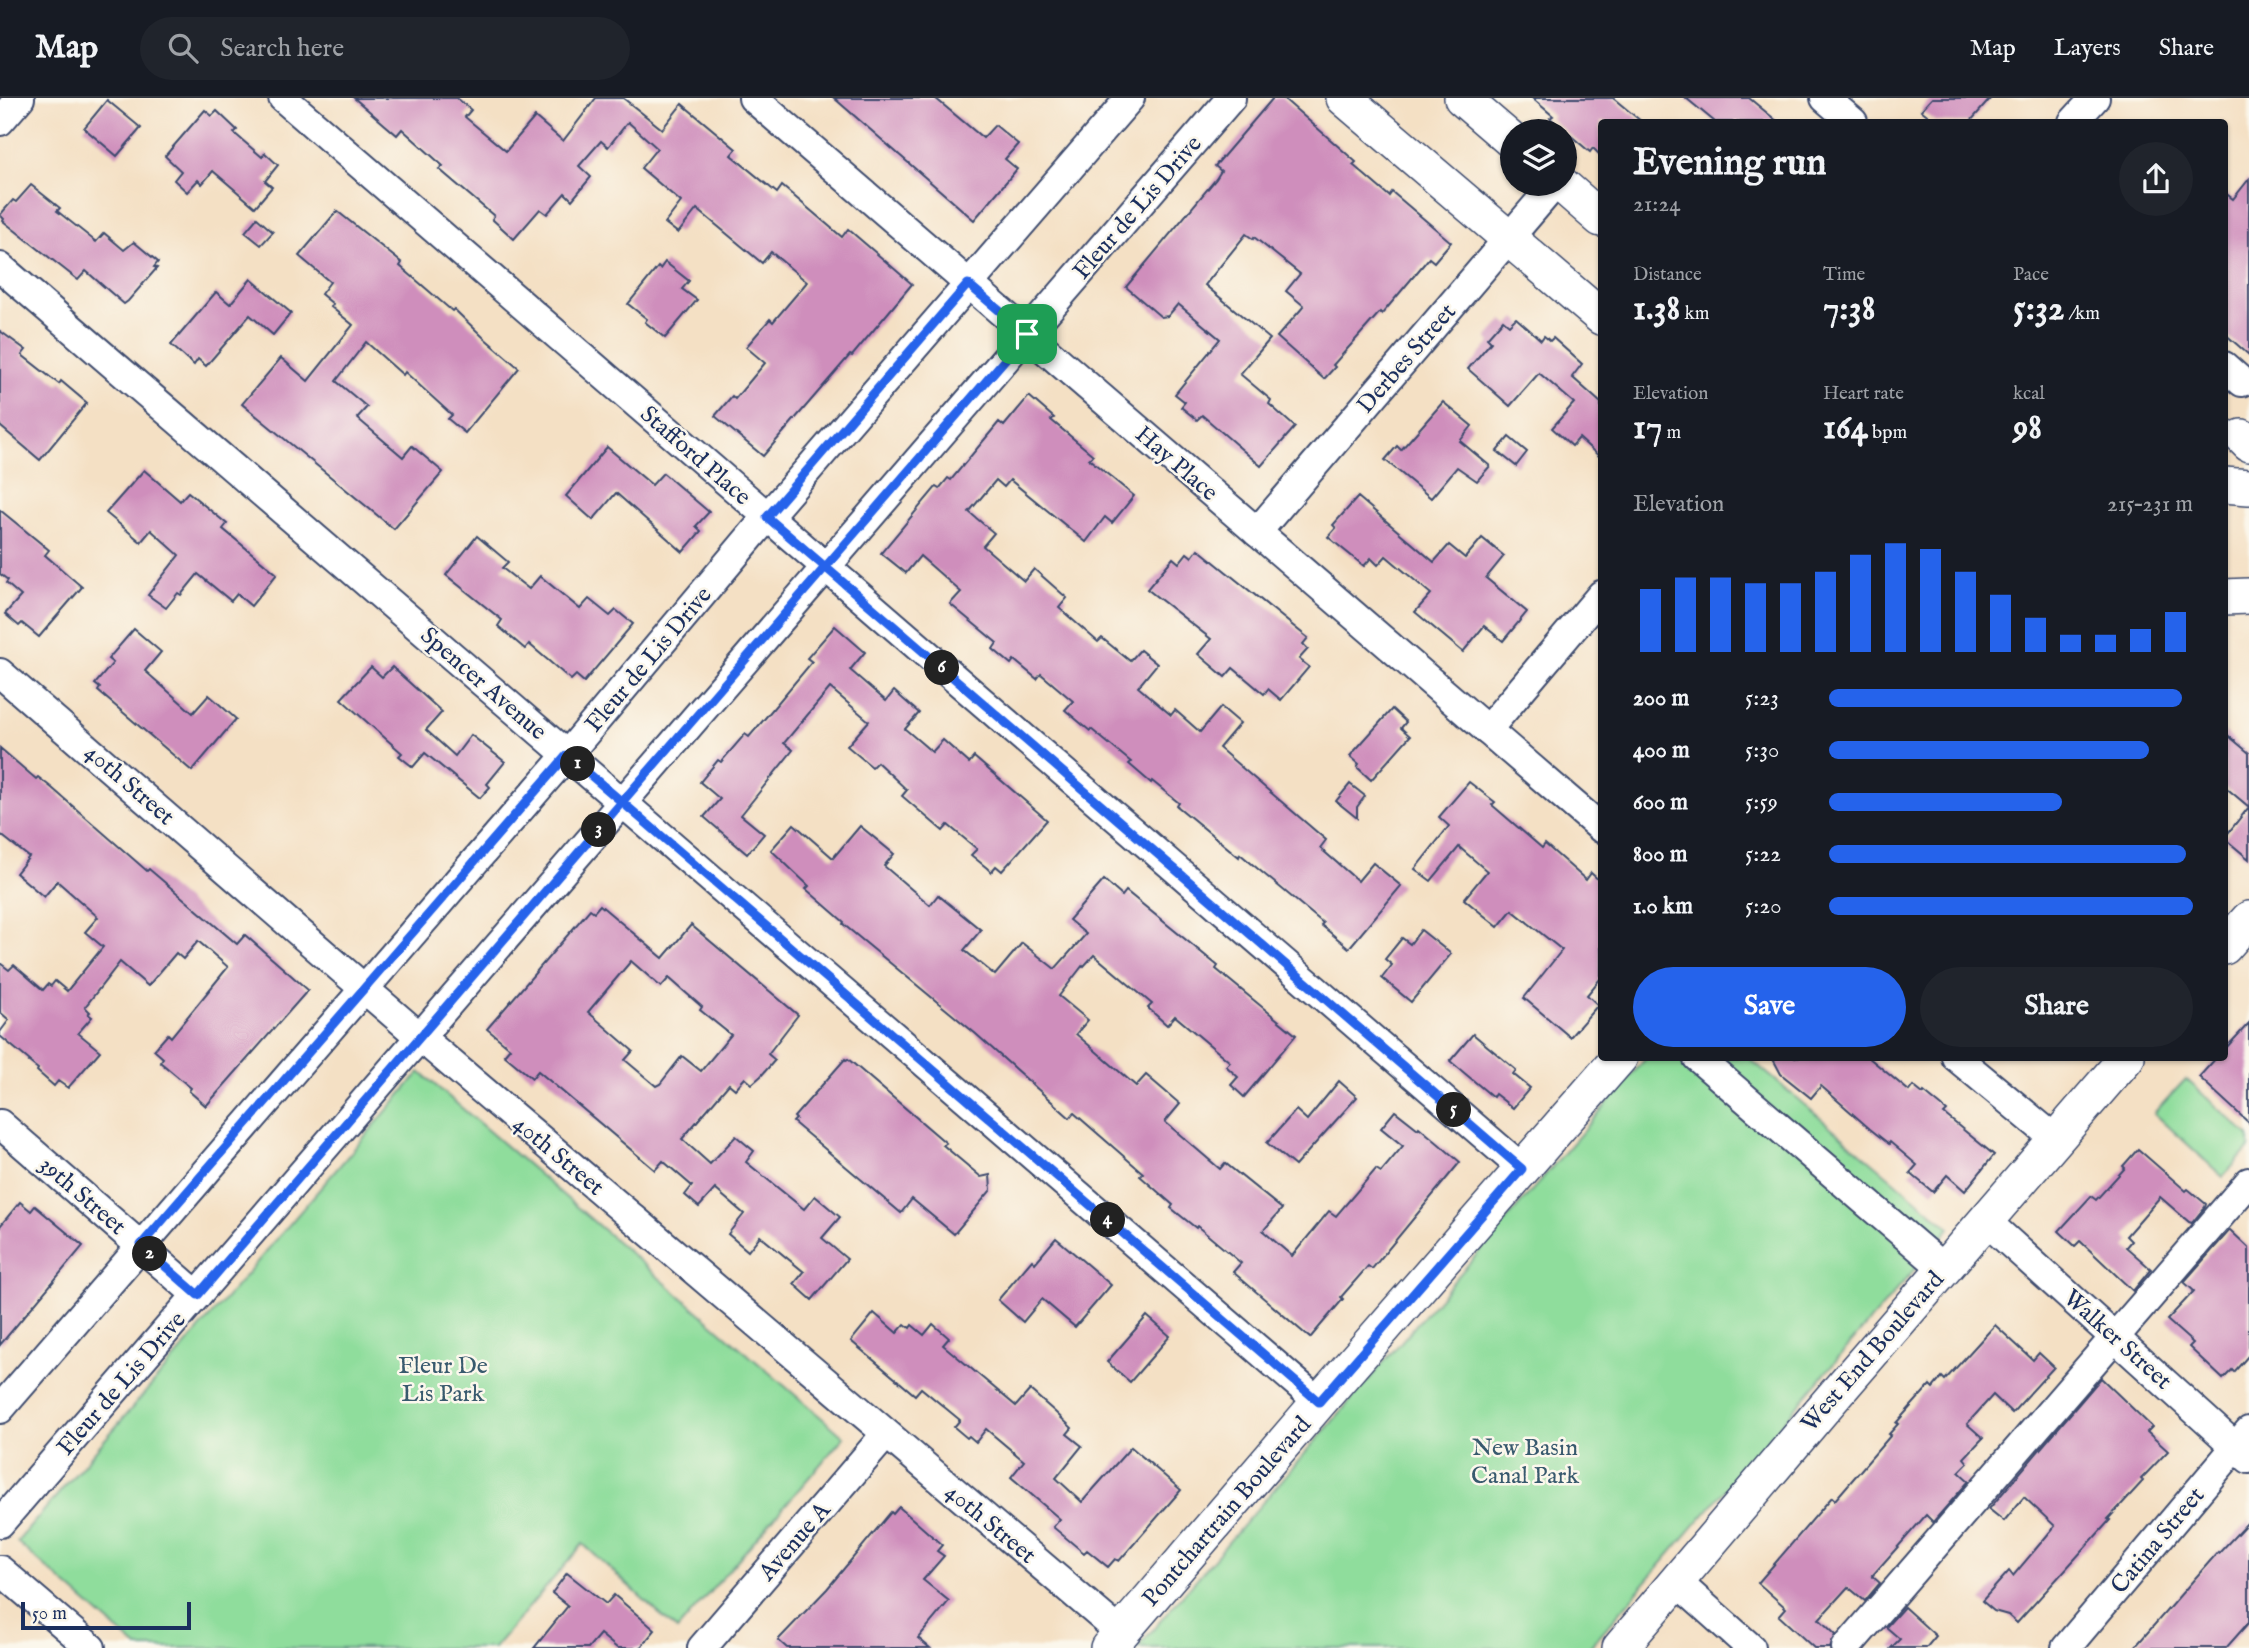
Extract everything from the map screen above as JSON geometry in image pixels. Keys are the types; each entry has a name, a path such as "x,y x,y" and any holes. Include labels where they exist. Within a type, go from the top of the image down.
{"main road":[{"path":"1344,98 1598,314"},
{"path":"1462,98 1500,131"},
{"path":"1575,196 1598,216"},
{"path":"2228,485 2249,487"},
{"path":"2228,597 2249,596"},
{"path":"2228,943 2249,919"},
{"name":"Pontchartrain Boulevard","path":"1115,1640 1616,1061"},
{"name":"West End Boulevard","path":"1620,1648 2054,1138 2123,1061"}],"street":[{"path":"0,121 20,98"},
{"name":"Stafford Place","path":"283,98 1522,1169"},
{"name":"Hay Place","path":"753,98 1598,825"},
{"name":"Fleur de Lis Drive","path":"0,1409 567,755 767,517 1130,98"},
{"name":"Fleur de Lis Drive","path":"0,1523 1231,98"},
{"path":"1825,98 1850,119"},
{"path":"2076,119 2095,98"},
{"name":"Derbes Street","path":"1257,532 1545,196"},
{"name":"Spencer Avenue","path":"0,267 1319,1402"},
{"path":"1487,730 1598,599"},
{"name":"40th Street","path":"0,673 420,1037 886,1434 1115,1640"},
{"path":"1702,1061 1943,1268"},
{"path":"1961,1061 2054,1138"},
{"name":"39th Street","path":"0,1124 198,1295"},
{"path":"1846,1648 2249,1182"},
{"name":"Walker Street","path":"1985,1220 2244,1446"},
{"name":"Avenue A","path":"702,1648 886,1434"},
{"name":"Catina Street","path":"2066,1648 2244,1446"},
{"path":"0,1570 91,1648"},
{"path":"1677,1582 1752,1648"}],"green space":[{"name":"New Basin Canal Park","path":"1644,1061 1753,1061 1950,1228 1589,1648 1137,1648"},
{"name":"Fleur De Lis Park","path":"420,1072 844,1437 677,1630 583,1544 494,1648 138,1648 17,1542"},
{"path":"2186,1079 2249,1136 2249,1148 2223,1177 2154,1113"}],"building":[{"path":"354,98 457,98 471,110 465,117 506,151 535,117 563,141 596,98 623,98 662,129 682,104 736,149 731,155 777,193 782,186 842,237 848,229 912,284 763,456 715,416 732,396 735,399 765,363 746,347 770,319 773,322 807,282 771,252 762,263 697,209 678,233 665,223 681,202 641,168 657,148 628,122 608,147 601,141 579,166 591,177 572,200 565,193 547,214 540,209 514,239 492,219 494,216 439,169 443,166 402,129 397,135"},
{"path":"834,98 935,98 983,138 995,125 1018,144 1005,159 1017,169 974,220"},
{"path":"1273,98 1283,98 1356,162 1353,165 1389,196 1392,192 1451,242 1434,262 1429,258 1382,314 1380,312 1333,365 1335,367 1324,379 1277,337 1304,306 1286,291 1300,274 1254,237 1253,239 1246,234 1205,285 1270,339 1240,374 1271,400 1269,404 1295,427 1261,466 1202,415 1197,420 1181,407 1185,402 1175,394 1220,339 1178,304 1168,316 1161,317 1126,287 1216,179 1221,171 1215,166"},
{"path":"1532,98 1613,98 1638,119 1598,119 1598,153 1593,148 1590,152 1577,141 1577,119 1550,118 1553,116"},
{"path":"1686,98 1749,98 1774,119 1711,119"},
{"path":"1932,98 1991,98 1973,119 1932,119 1921,110"},
{"path":"107,100 141,128 117,156 84,128"},
{"path":"205,110 212,116 217,111 237,130 234,133 262,157 265,153 278,165 265,181 272,187 255,207 213,171 202,184 198,180 187,192 174,180 181,171 165,156"},
{"path":"2249,179 2249,355 2228,337 2228,195 2233,199"},
{"path":"31,185 60,208 57,211 96,242 104,233 124,250 134,242 158,262 154,267 157,268 128,301 124,304 86,271 78,280 3,221 0,215"},
{"path":"337,211 402,263 400,266 452,311 454,309 519,368 465,433 448,419 452,415 405,372 403,375 366,342 336,381 367,407 357,418 403,457 412,446 443,472 394,529 242,404 281,358 308,381 353,325 331,307 333,304 321,294 330,282 299,256"},
{"path":"257,218 273,232 261,245 245,232"},
{"path":"665,262 689,281 682,289 697,300 665,338 628,304"},
{"path":"251,279 291,313 273,335 250,315 206,366 198,359 194,365 171,345 216,292 230,304"},
{"path":"1516,318 1541,340 1544,336 1550,341 1553,338 1582,364 1572,377 1598,400 1598,455 1579,438 1572,446 1552,428 1574,403 1539,373 1510,406 1468,369 1491,342 1487,338 1503,320 1509,325"},
{"path":"0,331 26,350 22,355 59,384 61,381 87,403 40,460 0,426"},
{"path":"1029,396 1054,418 1051,420 1093,455 1089,459 1134,496 1112,523 1105,517 1086,542 1010,480 1004,487 996,480 969,512 994,533 983,546 1024,581 1034,569 1067,598 1059,608 1098,642 1102,638 1130,661 1140,650 1157,664 1138,687 1171,715 1175,710 1200,732 1221,707 1240,723 1219,748 1326,840 1320,848 1358,881 1373,863 1401,886 1349,948 1240,854 1239,857 1177,806 1179,803 1152,781 1151,783 1129,764 1131,762 1065,710 1073,701 1041,674 1037,679 1014,660 1011,664 993,649 997,643 950,604 961,592 920,556 906,573 881,553 936,487 939,489 948,478 951,480 999,422 1004,426"},
{"path":"1443,402 1472,426 1460,441 1490,466 1477,481 1457,467 1431,498 1385,460 1397,446 1401,450"},
{"path":"1509,437 1527,452 1516,466 1497,451"},
{"path":"607,447 652,485 663,473 709,512 696,526 701,531 683,552 616,493 593,520 566,496"},
{"path":"144,470 180,501 188,492 227,524 223,529 277,574 251,606 237,594 231,601 198,574 166,608 148,595 179,555 151,530 141,542 106,513"},
{"path":"1358,497 1434,562 1449,545 1465,558 1482,538 1504,556 1486,578 1527,612 1503,641 1484,626 1463,652 1415,612 1431,594 1386,556 1378,565 1371,558 1364,566 1328,537 1336,528 1333,525"},
{"path":"0,510 49,550 45,555 82,587 39,637 5,614 21,596 0,574"},
{"path":"477,536 508,562 502,568 529,589 540,576 580,609 589,599 610,616 616,610 633,624 584,682 576,675 571,680 529,644 525,649 498,626 502,620 446,575"},
{"path":"1198,549 1308,638 1303,644 1308,649 1299,659 1309,667 1281,700 1268,689 1264,694 1233,668 1225,677 1198,654 1211,639 1147,589 1173,558 1179,563 1187,553 1192,557"},
{"path":"835,626 865,652 850,670 886,701 894,691 919,713 905,729 932,752 943,740 969,763 974,757 1047,820 1002,871 996,866 991,872 971,855 977,849 948,825 943,831 902,796 907,790 877,762 872,767 847,746 869,721 830,688 784,743 793,750 741,815 764,834 747,854 704,817 720,799 700,782 745,734 749,737 812,662 807,658"},
{"path":"134,629 161,652 145,671 193,713 209,695 236,719 192,771 98,691 100,688 95,684 113,663 108,659"},
{"path":"371,667 382,677 392,667 442,712 426,730 455,756 471,735 505,762 487,784 490,787 480,798 425,753 413,767 399,756 402,753 341,699"},
{"path":"1392,709 1406,722 1401,728 1410,736 1371,780 1350,756"},
{"path":"2228,735 2249,753 2249,807 2228,789"},
{"path":"0,748 36,779 38,777 52,788 147,871 149,869 237,944 245,935 308,990 206,1106 189,1091 191,1088 160,1062 163,1058 154,1050 168,1034 171,1037 228,967 198,941 183,959 176,953 148,986 120,962 85,1007 92,1017 78,1033 100,1051 68,1088 58,1081 54,1086 0,1036 9,1020 0,1012 0,963 9,970 14,965 43,990 55,981 67,991 103,947 85,932 98,917 57,881 44,897 16,873 29,857 0,834"},
{"path":"1469,782 1495,802 1492,805 1542,848 1545,844 1586,880 1591,873 1598,879 1598,982 1587,995 1598,1005 1570,1037 1524,998 1562,950 1512,910 1498,927 1464,899 1487,871 1459,847 1431,881 1415,869 1449,826 1439,817"},
{"path":"1350,784 1365,796 1357,807 1357,818 1336,801"},
{"path":"2249,807 2249,859 2228,841 2228,833"},
{"path":"794,824 833,858 860,826 894,854 884,866 930,905 938,895 981,930 964,950 995,975 1022,943 1055,969 1086,934 1069,920 1104,880 1122,896 1126,891 1218,966 1216,969 1296,1035 1244,1097 1231,1085 1238,1077 1226,1066 1230,1062 1175,1016 1167,1025 1148,1008 1152,1004 1094,955 1059,996 1088,1020 1076,1034 1136,1086 1146,1075 1180,1104 1165,1122 1220,1169 1225,1163 1282,1209 1263,1231 1292,1256 1329,1211 1336,1216 1376,1169 1381,1172 1403,1146 1381,1128 1395,1111 1418,1129 1419,1127 1460,1162 1372,1269 1368,1266 1341,1297 1343,1299 1310,1338 1233,1272 1241,1263 1171,1208 1173,1205 1140,1176 1143,1173 1074,1113 1070,1118 976,1034 843,924 844,922 806,889 809,886 771,850"},
{"path":"600,905 663,958 691,925 798,1015 768,1054 775,1060 761,1076 752,1084 745,1078 735,1089 729,1084 682,1139 710,1164 736,1136 754,1151 746,1162 804,1209 815,1196 840,1217 822,1238 847,1259 812,1300 794,1284 804,1272 760,1236 748,1251 728,1234 744,1214 715,1189 699,1207 685,1195 692,1186 663,1161 655,1170 538,1071 532,1078 504,1055 510,1048 487,1029 590,909 594,912","holes":["631,961 661,987 669,978 702,1007 700,1010 731,1035 701,1071 682,1056 656,1086 625,1060 633,1051 588,1012"]},
{"path":"1421,930 1451,954 1411,1002 1382,978 1392,965 1385,959 1402,938 1410,944"},
{"path":"2249,1023 2249,1123 2199,1077 2213,1061 2228,1061 2228,1046"},
{"path":"1473,1034 1516,1070 1513,1074 1530,1088 1513,1108 1495,1094 1493,1097 1450,1061"},
{"path":"845,1059 946,1143 943,1145 981,1177 990,1175 991,1190 954,1234 912,1199 901,1213 793,1122 796,1119 794,1117"},
{"path":"1774,1061 1873,1061 1909,1091 1913,1086 1923,1094 1924,1092 1947,1111 1944,1114 1994,1155 1965,1191 1947,1175 1933,1192 1910,1173 1917,1165 1821,1086 1811,1098 1781,1074"},
{"path":"1339,1081 1357,1097 1295,1166 1267,1143 1296,1110 1307,1120"},
{"path":"2138,1149 2186,1191 2188,1189 2206,1204 2192,1223 2160,1197 2126,1236 2131,1241 2126,1247 2151,1269 2133,1291 2080,1241 2075,1246 2059,1231 2091,1196 2096,1200"},
{"path":"20,1202 31,1211 35,1206 83,1246 0,1345 0,1226"},
{"path":"2230,1230 2249,1248 2249,1355 2234,1372 2232,1370 2223,1379 2189,1347 2193,1343 2167,1320 2194,1291 2184,1282"},
{"path":"1056,1238 1111,1285 1075,1327 1042,1299 1023,1322 998,1300 1032,1260 1035,1263"},
{"path":"874,1313 897,1333 905,1324 910,1328 912,1325 924,1335 933,1324 949,1338 943,1345 1016,1406 1030,1390 1055,1412 1072,1428 1067,1434 1082,1446 1056,1478 1082,1502 1131,1447 1181,1490 1119,1561 1115,1559 1108,1567 1087,1550 1084,1553 1053,1527 1060,1519 1011,1477 1024,1461 986,1429 976,1442 969,1436 967,1438 954,1427 960,1420 921,1388 915,1395 851,1341"},
{"path":"1147,1316 1170,1336 1130,1382 1107,1362"},
{"path":"1995,1325 2033,1360 2039,1353 2054,1367 2012,1413 1993,1395 1967,1424 1983,1438 1964,1458 1968,1463 1959,1472 1969,1481 1933,1522 1926,1515 1872,1576 1880,1583 1865,1601 1848,1587 1819,1619 1836,1635 1830,1648 1814,1648 1779,1616 1786,1608 1758,1583 1832,1497 1835,1500 1930,1385 1933,1388 1942,1377 1945,1380"},
{"path":"2101,1378 2152,1427 2147,1432 2168,1451 2017,1623 1982,1601 2009,1571 2013,1576 2055,1526 2024,1497 2004,1521 1989,1509"},
{"path":"899,1507 942,1545 937,1551 944,1556 923,1580 949,1601 918,1638 930,1648 787,1648 778,1640 827,1589 891,1512 893,1514"},
{"path":"2249,1521 2249,1622 2226,1648 2134,1648 2218,1552"},
{"path":"567,1573 606,1604 614,1595 655,1630 640,1648 617,1648 600,1634 588,1648 534,1648 568,1606 552,1593"},
{"path":"1904,1607 1936,1636 1926,1648 1891,1648 1900,1639 1886,1627"}],"route":[{"path":"1027,334 968,284 767,517 826,567 1522,1169 1319,1402 622,802 198,1295 141,1245 567,755 622,802 758,646 826,567 920,458 974,396 1027,334"}]}
